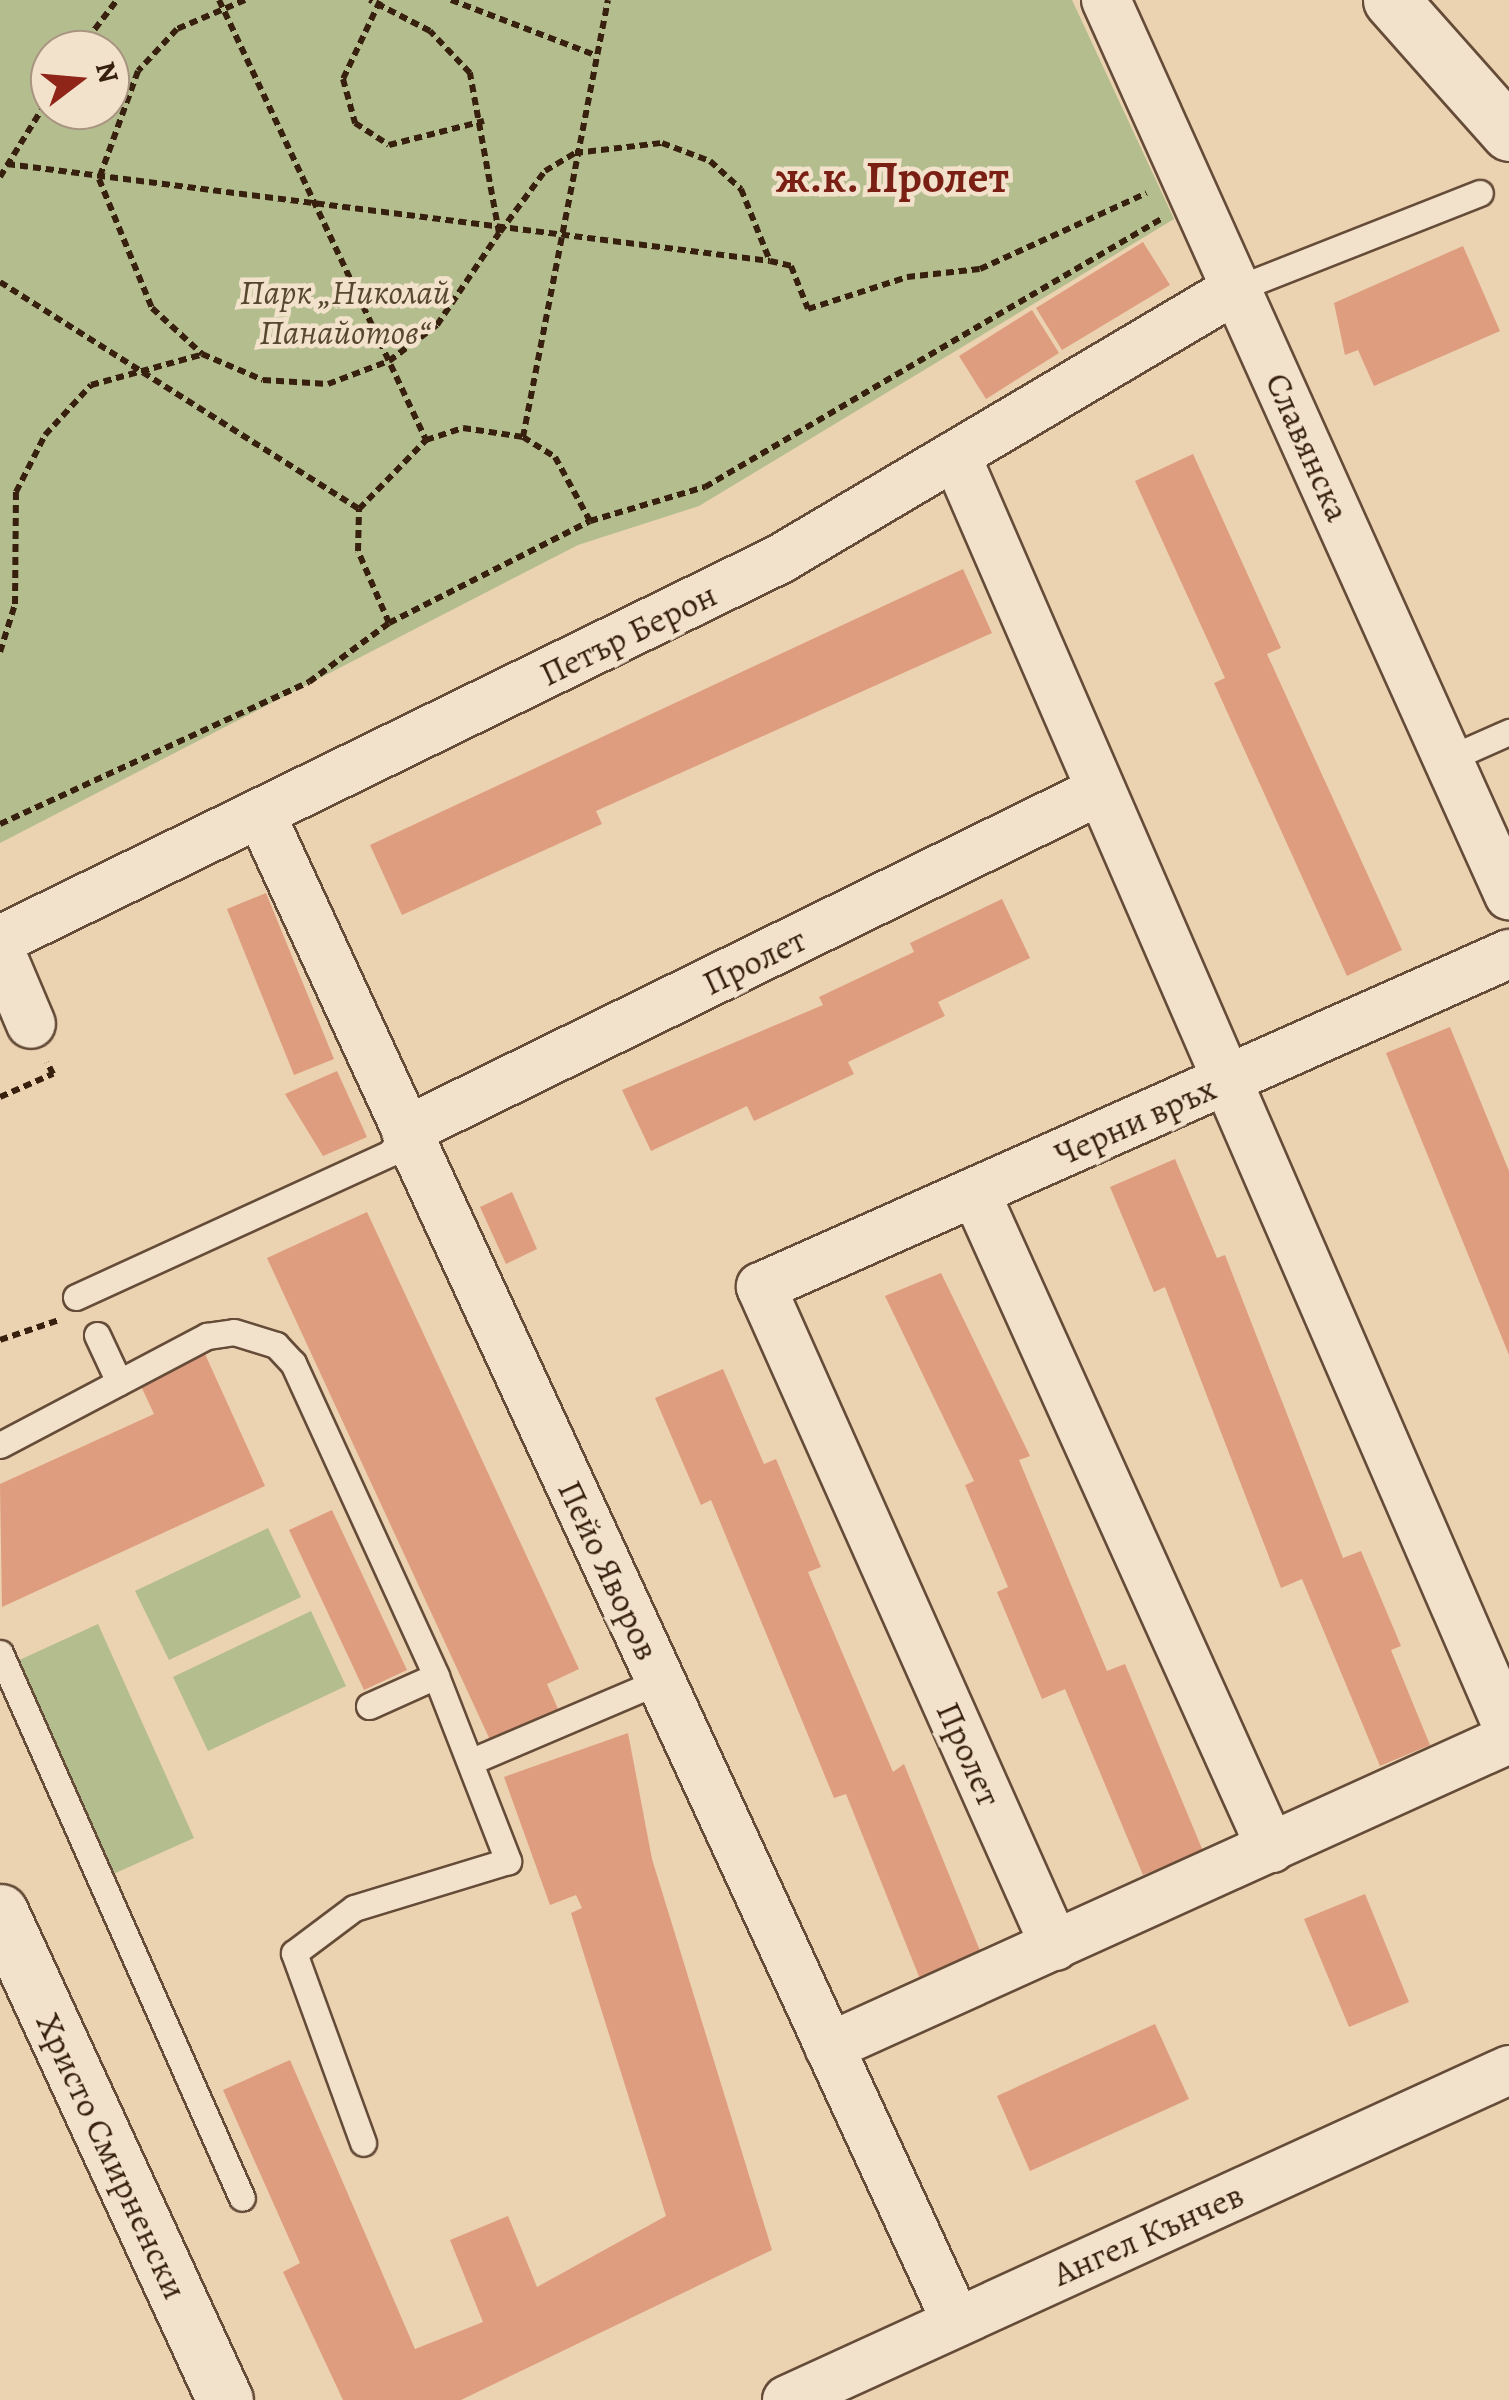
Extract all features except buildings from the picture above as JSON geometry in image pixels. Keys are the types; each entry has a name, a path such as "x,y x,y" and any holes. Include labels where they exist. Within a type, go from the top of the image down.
{"street":[{"name":"Славянска","path":"1106,0 1509,895"},
{"path":"1391,0 1509,134"},
{"name":"Петър Берон","path":"0,940 262,818 780,559 957,458 1236,289"},
{"path":"957,458 1509,1730"},
{"name":"Пролет","path":"406,1132 1101,790"},
{"name":"Пейо Яворов","path":"262,818 956,2321"},
{"path":"0,951 31,1024"},
{"name":"Черни връх","path":"762,1288 1509,954"},
{"path":"975,1192 1270,1848"},
{"name":"Пролет","path":"762,1288 1054,1946"},
{"path":"829,2048 1509,1740"},
{"name":"Христо Смирненски","path":"0,1912 225,2400"},
{"name":"Ангел Кънчев","path":"787,2400 1509,2070"}],"lane":[{"path":"1236,289 1480,193"},
{"path":"1448,759 1509,732"},
{"path":"70,1307 390,1153 406,1132"},
{"path":"0,1445 207,1336 234,1332 276,1345 294,1363 436,1676 472,1760 508,1862 354,1908 294,1953 362,2142"},
{"path":"97,1335 119,1382"},
{"path":"0,1652 242,2198"},
{"path":"369,1706 436,1676"},
{"path":"472,1760 660,1681"}],"path":[{"path":"94,30 117,0"},
{"path":"246,0 221,3 177,29 138,71 99,179 152,308 202,354 263,380 328,384 388,360 437,325 545,170 575,153 650,142 710,161 755,208 770,260"},
{"path":"370,0 380,1 430,31 470,73 484,121 499,232"},
{"path":"451,0 595,55"},
{"path":"523,437 575,153 608,0"},
{"path":"380,1 342,79 355,122 389,145 484,121"},
{"path":"221,3 426,440"},
{"path":"0,177 30,128"},
{"path":"7,164 99,179 313,199 499,232 770,260 791,266 808,309 907,277 980,269 1190,187"},
{"path":"0,824 309,682 390,623 590,521 705,487 1190,187"},
{"path":"0,282 359,508"},
{"path":"0,652 17,577 16,492 28,462 91,385 202,354"},
{"path":"390,623 358,551 359,508 426,440 478,428 523,437 555,456 590,521"},
{"path":"0,1340 70,1307"}],"green space":[{"name":"Парк „Николай Панайотов“","path":"0,0 1072,0 1174,219 699,506 578,545 0,843"},
{"path":"268,1528 301,1597 169,1660 135,1591"},
{"path":"311,1611 346,1686 208,1751 173,1677"},
{"path":"98,1624 194,1838 111,1875 15,1662"}],"district":[{"name":"ж.к. Пролет","path":"892,178"}]}
